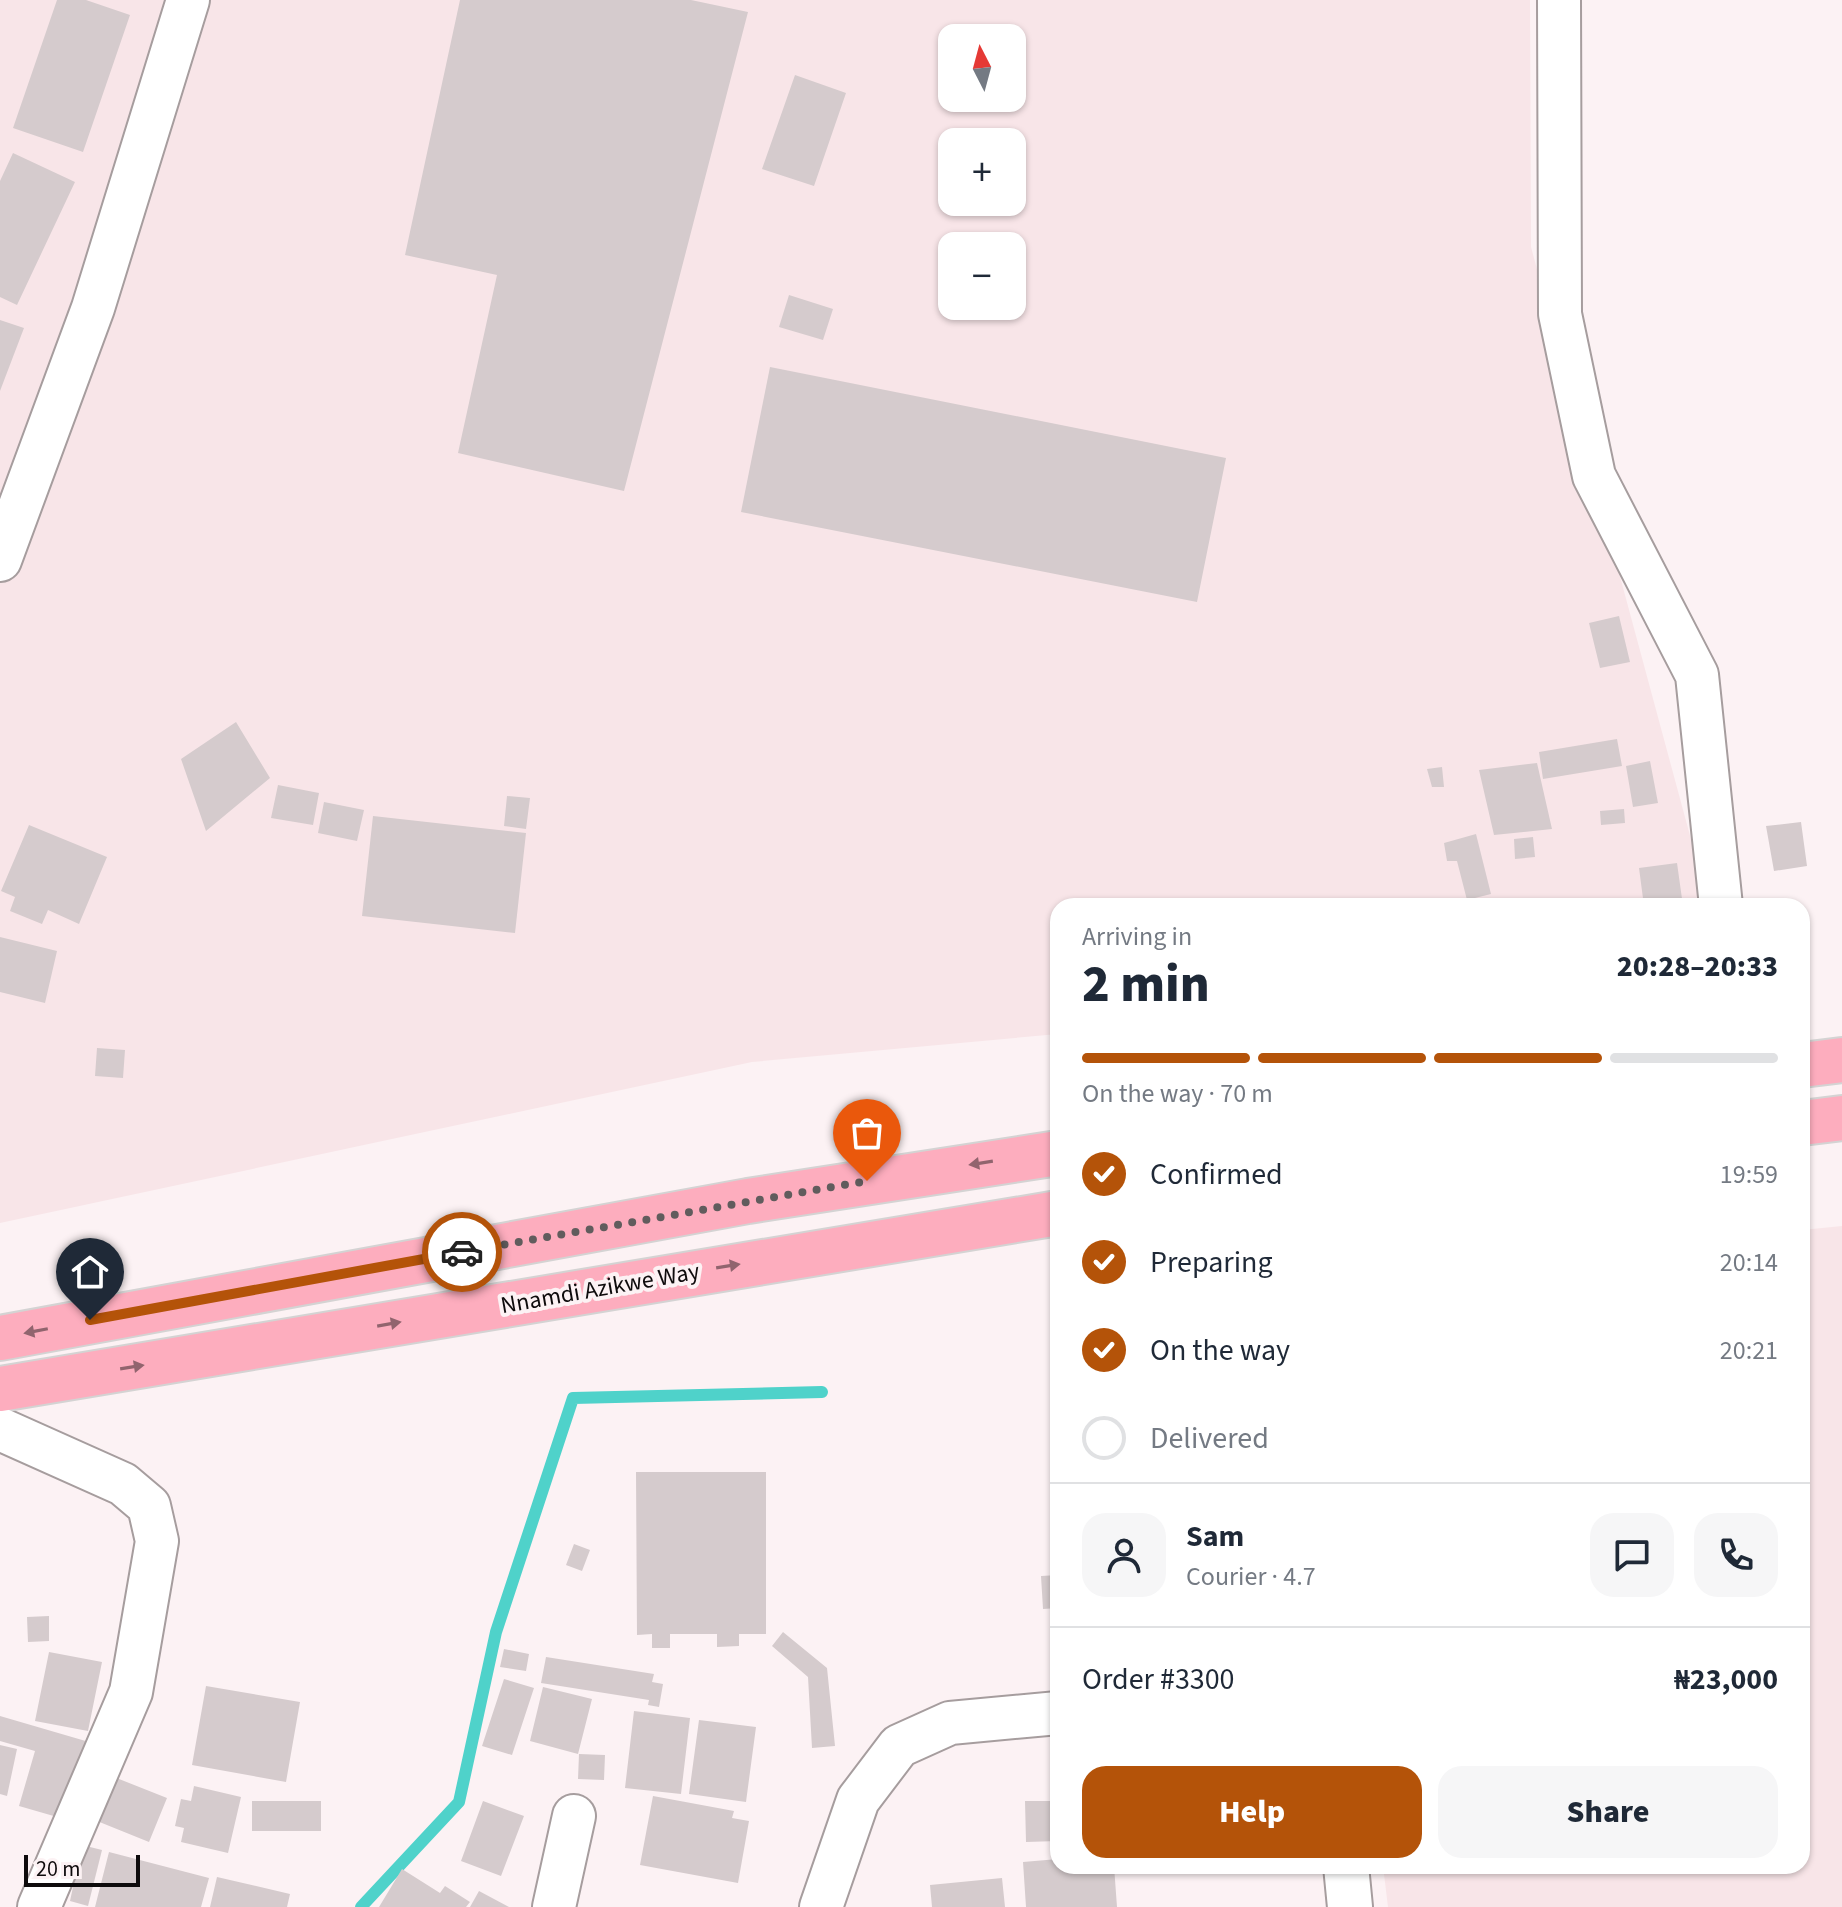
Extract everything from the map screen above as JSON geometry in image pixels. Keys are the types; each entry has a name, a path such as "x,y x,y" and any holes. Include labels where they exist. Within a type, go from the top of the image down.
{"highway":[{"path":"1810,1064 1842,1060"},
{"path":"1810,1122 1842,1118"},
{"path":"0,1338 748,1201 1050,1154"},
{"name":"Nnamdi Azikwe Way","path":"0,1389 1050,1214"}],"street":[{"path":"0,560 93,308 188,0"},
{"path":"1559,0 1560,314 1594,476 1697,675 1720,898"},
{"path":"0,1429 123,1484 149,1506 157,1541 131,1692 39,1907"},
{"path":"821,1907 858,1800 899,1746 950,1723 1050,1714"},
{"path":"554,1907 574,1816"},
{"path":"1347,1874 1350,1907"}],"shaded area":[{"path":"0,0 1530,0 1531,247 1707,898 1050,898 1050,1035 752,1062 0,1223"},
{"path":"1842,1226 1842,1907 1388,1907 1384,1874 1810,1874 1810,1229"}],"building":[{"path":"57,0 86,0 130,15 83,152 13,128"},
{"path":"460,0 691,0 748,12 624,491 458,453 497,275 405,255"},
{"path":"795,75 846,93 814,186 762,169"},
{"path":"13,153 75,182 17,305 0,297 0,181"},
{"path":"789,295 833,309 823,340 779,327"},
{"path":"0,320 24,328 0,391"},
{"path":"770,367 1226,458 1197,602 741,512"},
{"path":"1619,616 1630,662 1600,668 1589,623"},
{"path":"236,722 270,778 206,831 181,759"},
{"path":"1617,739 1622,766 1543,779 1539,752"},
{"path":"1650,761 1658,803 1633,807 1626,766"},
{"path":"1537,763 1552,829 1494,835 1479,770"},
{"path":"1442,767 1444,787 1432,787 1427,769"},
{"path":"278,785 319,793 313,825 271,818"},
{"path":"507,796 530,798 526,829 504,826"},
{"path":"324,802 364,810 357,841 318,833"},
{"path":"1624,809 1625,823 1601,825 1600,811"},
{"path":"373,816 526,833 515,933 362,916"},
{"path":"1801,822 1807,866 1774,871 1766,826"},
{"path":"29,825 107,857 79,924 48,910 42,924 10,911 15,897 1,891"},
{"path":"1476,834 1491,894 1466,898 1457,861 1447,861 1444,843"},
{"path":"1533,837 1535,857 1515,859 1514,839"},
{"path":"1677,863 1682,898 1643,898 1639,868"},
{"path":"0,937 57,951 45,1003 0,992"},
{"path":"97,1048 125,1050 123,1078 95,1076"},
{"path":"636,1472 766,1472 766,1634 739,1634 739,1646 717,1647 717,1634 670,1634 670,1648 652,1648 652,1634 637,1635"},
{"path":"574,1544 590,1550 582,1571 566,1565"},
{"path":"1050,1575 1050,1609 1043,1609 1041,1576"},
{"path":"49,1616 49,1641 28,1642 27,1617"},
{"path":"783,1632 827,1668 835,1746 812,1748 808,1677 772,1646"},
{"path":"504,1649 529,1654 526,1671 500,1667"},
{"path":"49,1652 102,1662 88,1731 35,1721"},
{"path":"546,1657 654,1674 652,1682 663,1684 659,1707 648,1705 649,1700 541,1683"},
{"path":"504,1679 534,1688 512,1755 482,1746"},
{"path":"206,1686 300,1702 286,1782 192,1765"},
{"path":"543,1687 592,1699 578,1754 530,1741"},
{"path":"634,1711 690,1718 681,1794 625,1788"},
{"path":"0,1716 89,1742 64,1819 19,1806 35,1751 0,1741"},
{"path":"699,1720 756,1727 746,1802 689,1794"},
{"path":"0,1745 17,1749 7,1796 0,1794"},
{"path":"579,1754 605,1755 604,1780 578,1779"},
{"path":"114,1777 167,1798 149,1842 97,1821"},
{"path":"194,1786 241,1797 228,1853 181,1842 184,1828 175,1826 181,1799 191,1801"},
{"path":"653,1796 734,1811 732,1818 749,1821 738,1883 640,1865"},
{"path":"252,1801 321,1801 321,1831 252,1831"},
{"path":"483,1801 524,1816 501,1876 461,1861"},
{"path":"1025,1801 1050,1801 1050,1841 1026,1842"},
{"path":"82,1845 102,1850 88,1906 70,1901"},
{"path":"109,1852 209,1878 201,1907 95,1907"},
{"path":"1050,1860 1050,1874 1115,1874 1117,1907 1026,1907 1023,1862"},
{"path":"402,1869 440,1893 445,1886 470,1902 466,1907 379,1907"},
{"path":"217,1877 290,1894 287,1907 210,1907"},
{"path":"1002,1878 1005,1907 932,1907 930,1885"},
{"path":"479,1891 509,1907 470,1907"}],"waterway":[{"path":"361,1907 459,1802 496,1632 573,1398 822,1392"}],"way so far":[{"path":"462,1252 867,1181"}],"route":[{"path":"90,1320 462,1252"}]}
